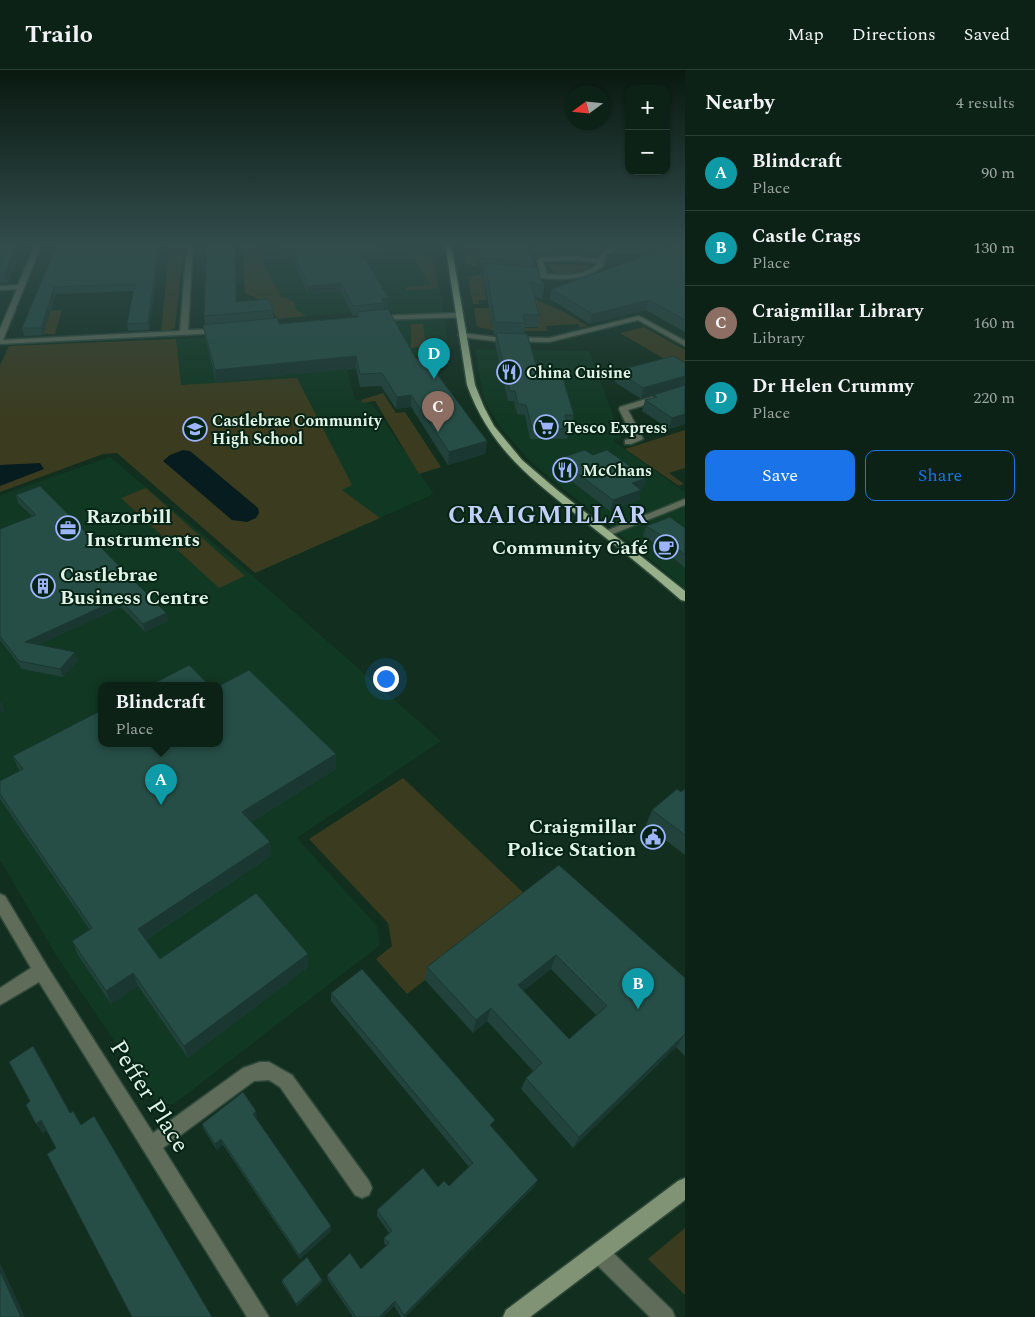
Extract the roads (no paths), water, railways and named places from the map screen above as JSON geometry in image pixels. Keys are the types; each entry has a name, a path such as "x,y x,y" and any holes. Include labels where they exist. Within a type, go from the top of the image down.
{"main road":[{"path":"458,301 470,380 476,403 498,440 528,472 645,562 685,597"}],"street":[{"path":"0,338 15,301"},
{"path":"184,334 186,301"},
{"path":"371,318 406,315 460,315"},
{"path":"462,335 494,339 549,340 638,318 685,344"},
{"path":"0,342 226,331"},
{"path":"628,442 638,439 623,409 685,390"},
{"path":"606,533 685,502"},
{"name":"Peffer Place","path":"0,901 41,971 260,1317"},
{"path":"0,997 41,971"},
{"path":"152,1145 249,1074 262,1070 276,1073 286,1081 362,1188"},
{"path":"514,1317 685,1188"},
{"path":"600,1254 665,1317"}],"water":[{"path":"183,450 190,451 258,508 259,513 256,518 247,522 232,520 163,461 170,455"},
{"path":"40,463 44,469 0,486 0,465"}],"place":[{"name":"China Cuisine","path":"509,372"},
{"name":"Dr Helen Crummy","path":"434,379"},
{"name":"Tesco Express","path":"546,427"},
{"name":"Castlebrae Community High School","path":"195,429"},
{"name":"Craigmillar Library","path":"438,432"},
{"name":"McChans","path":"565,470"},
{"name":"Razorbill Instruments","path":"68,528"},
{"name":"Community Café","path":"666,547"},
{"name":"Castlebrae Business Centre","path":"43,586"},
{"name":"Blindcraft","path":"161,805"},
{"name":"Craigmillar Police Station","path":"653,837"},
{"name":"Castle Crags","path":"638,1009"}],"district":[{"name":"CRAIGMILLAR","path":"548,514"}]}
